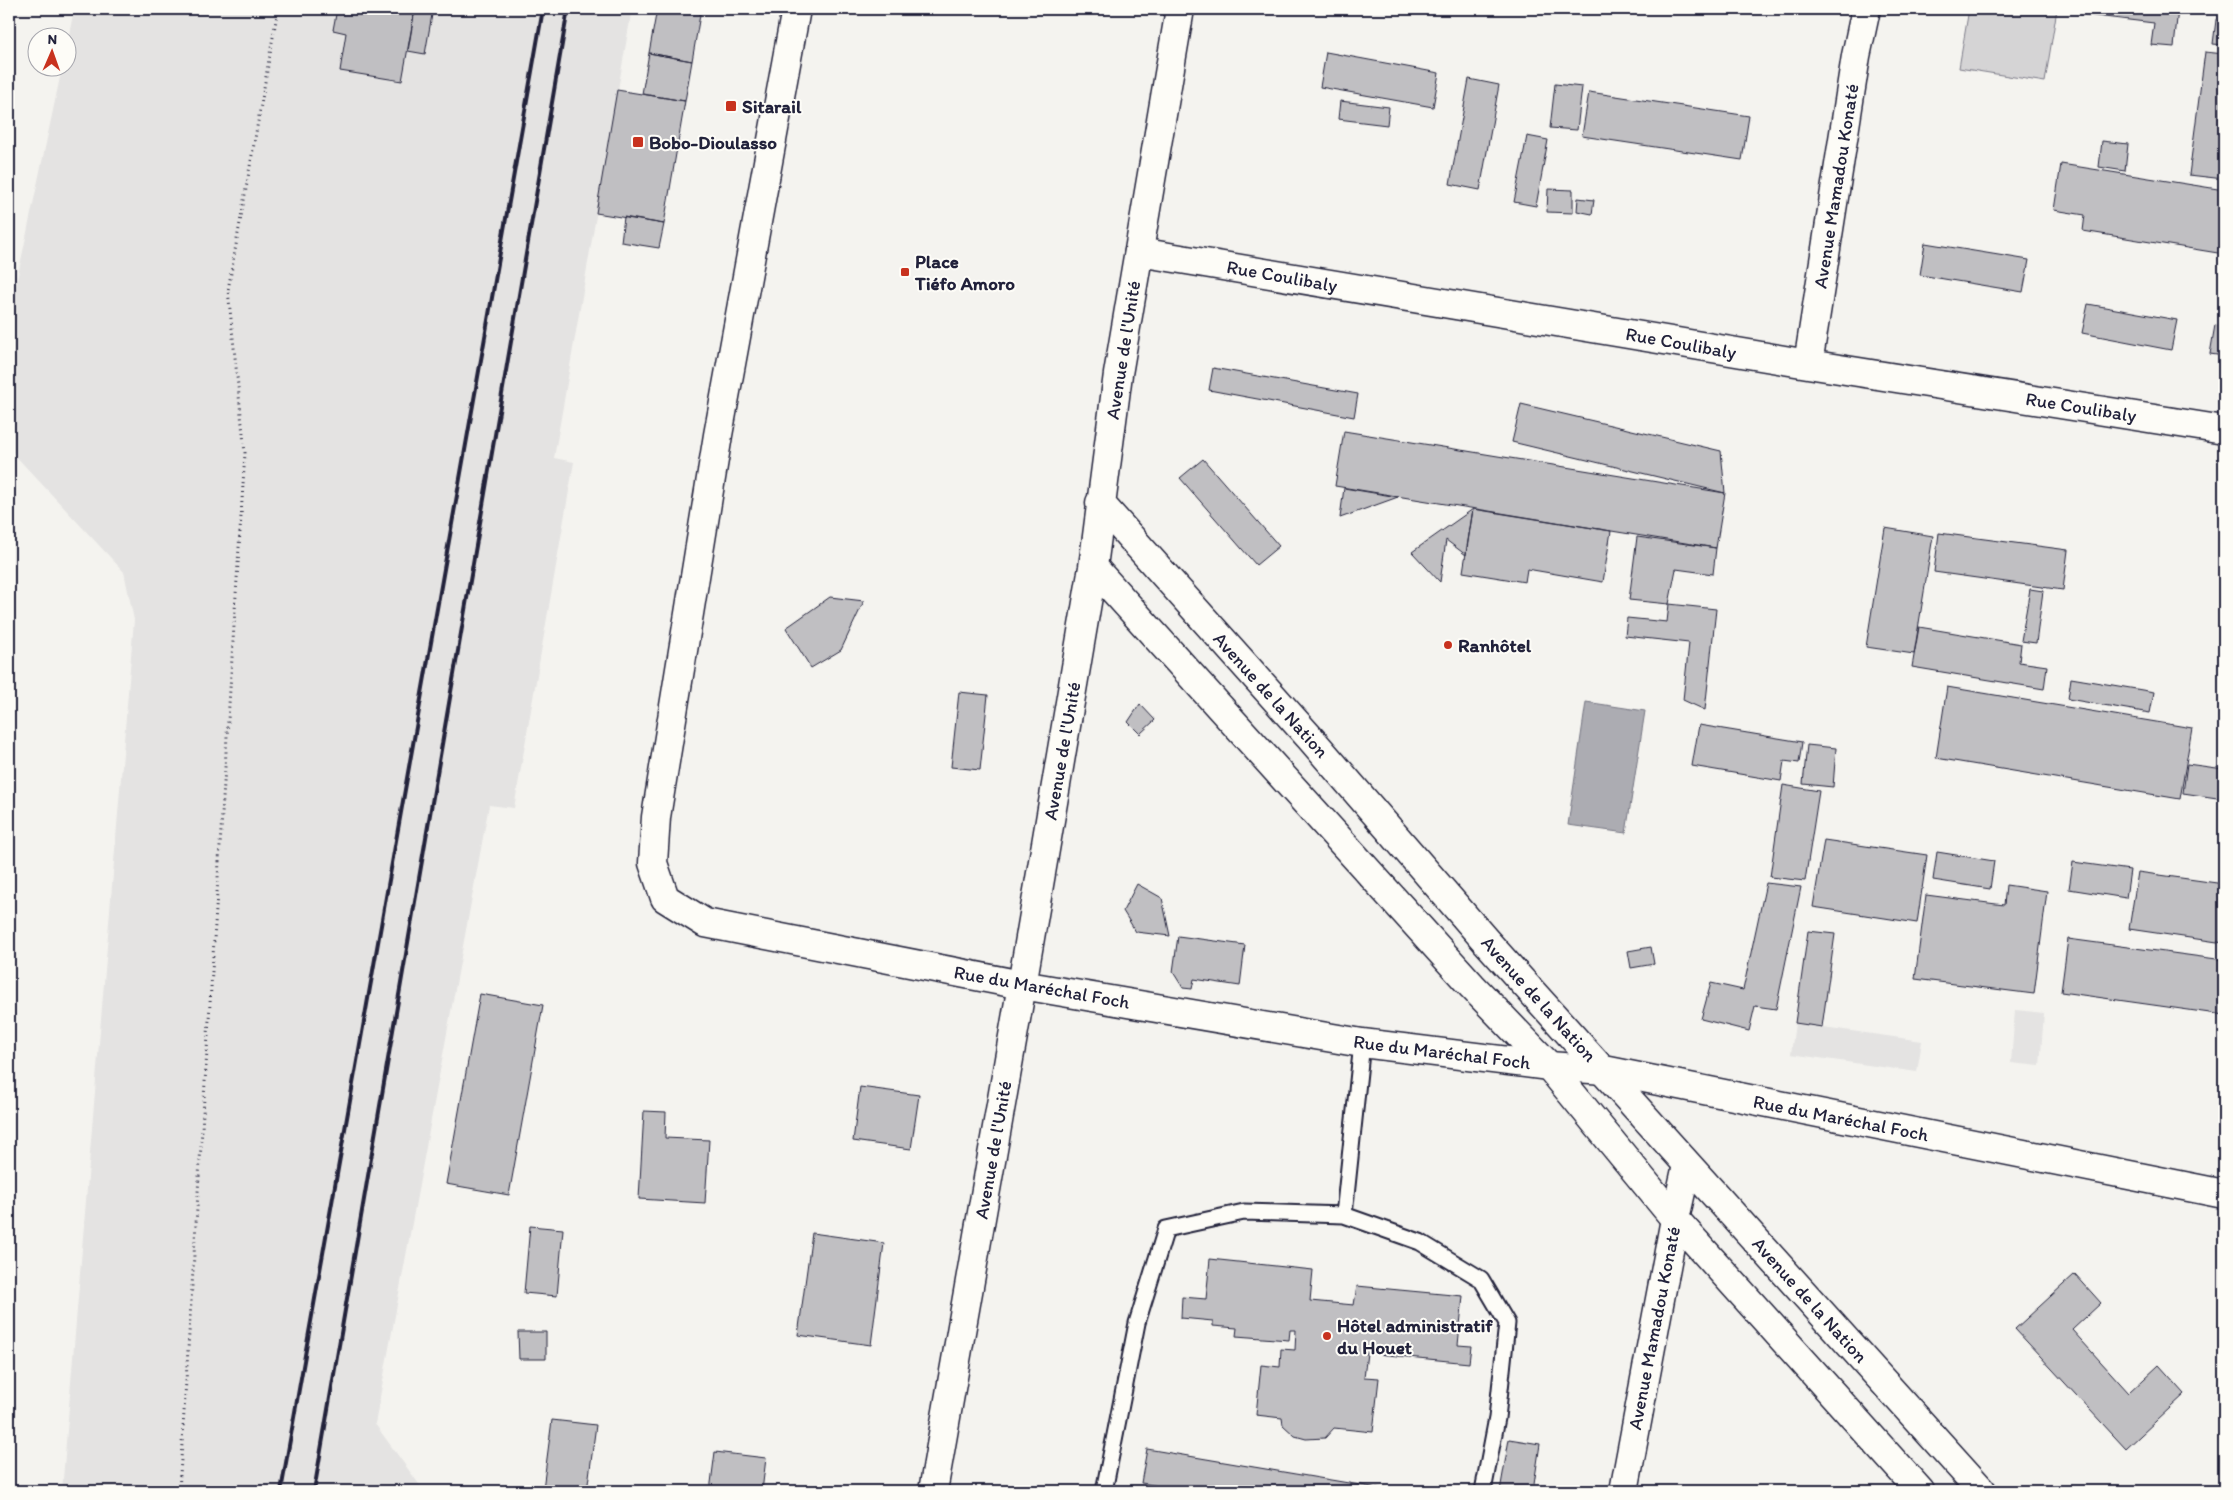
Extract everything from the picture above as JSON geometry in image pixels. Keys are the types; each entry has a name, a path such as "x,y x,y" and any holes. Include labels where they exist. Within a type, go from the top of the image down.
{"street":[{"name":"Rue du Maréchal Foch","path":"796,9 718,434 656,817 654,862 665,898 705,923 1022,985 1362,1044 1549,1066 1604,1070 2224,1194"},
{"name":"Avenue Mamadou Konaté","path":"1808,364 1856,56 1866,9"},
{"name":"Avenue de l'Unité","path":"934,1491 1093,567 1118,374 1182,10"},
{"name":"Rue Coulibaly","path":"1139,252 1808,364 2224,430"},
{"name":"Avenue de la Nation","path":"1100,503 1311,739 1485,940 1982,1491"},
{"name":"Avenue de la Nation","path":"1093,567 1472,986 1549,1066 1675,1219 1920,1491"},
{"name":"Avenue Mamadou Konaté","path":"1624,1491 1675,1219 1687,1165"}],"lane":[{"path":"1344,1215 1362,1044"},
{"path":"1104,1491 1137,1323 1166,1229 1244,1212 1344,1215 1420,1242 1481,1279 1507,1322 1498,1418 1484,1491"}],"path":[{"path":"179,1491 245,453 228,290 278,9"}],"shaded area":[{"path":"74,9 632,9 554,458 574,462 514,808 489,805 375,1424 424,1491 62,1491 134,620 124,572 9,449 9,317 60,78 78,78 78,28 70,28"},
{"path":"1969,9 2057,9 2045,82 1959,68"},
{"path":"1586,702 1645,711 1626,833 1568,825"},
{"path":"2015,1010 2044,1013 2040,1066 2011,1063"},
{"path":"1795,1023 1922,1041 1917,1072 1791,1054"}],"building":[{"path":"337,9 415,9 402,81 340,71 346,33 333,30"},
{"path":"415,9 433,9 425,54 408,51"},
{"path":"657,9 701,9 692,61 649,53"},
{"path":"2079,9 2178,9 2174,47 2151,45 2154,23 2079,14"},
{"path":"2216,20 2224,21 2224,45 2213,44"},
{"path":"1326,52 1439,73 1433,107 1320,87"},
{"path":"2205,52 2224,54 2224,179 2189,175"},
{"path":"649,53 692,61 685,101 642,94"},
{"path":"1469,79 1499,85 1480,190 1450,184"},
{"path":"1555,84 1582,87 1577,130 1550,128"},
{"path":"617,90 685,101 664,224 596,213"},
{"path":"1589,92 1749,116 1742,160 1582,136"},
{"path":"1340,101 1389,107 1387,125 1338,119"},
{"path":"1527,136 1548,140 1536,206 1514,202"},
{"path":"2102,141 2128,144 2125,171 2099,167"},
{"path":"2061,164 2224,190 2224,254 2083,231 2085,215 2054,210"},
{"path":"1548,189 1573,190 1573,213 1547,212"},
{"path":"1578,198 1594,200 1592,214 1577,211"},
{"path":"624,217 664,224 659,248 621,242"},
{"path":"1925,243 2029,260 2023,292 1920,275"},
{"path":"2088,304 2177,320 2171,350 2082,333"},
{"path":"2215,325 2224,327 2224,356 2210,354"},
{"path":"1213,368 1358,394 1354,417 1209,390"},
{"path":"1521,404 1721,451 1725,493 1512,442"},
{"path":"1344,431 1725,493 1716,548 1335,486"},
{"path":"1203,459 1279,546 1256,565 1180,478"},
{"path":"1344,488 1398,497 1340,518"},
{"path":"1473,509 1466,555 1446,540 1440,582 1412,552"},
{"path":"1473,509 1611,531 1603,582 1527,569 1525,582 1463,572"},
{"path":"1885,528 1933,536 1914,654 1866,647"},
{"path":"1939,533 2068,550 2063,590 1934,572"},
{"path":"1637,537 1716,548 1713,574 1676,569 1669,604 1629,600"},
{"path":"2030,589 2043,591 2036,643 2021,641"},
{"path":"830,597 864,601 841,650 811,668 786,628"},
{"path":"1669,604 1716,609 1705,710 1683,700 1689,643 1625,636 1627,618 1667,622"},
{"path":"1919,627 2021,644 2019,662 2047,666 2044,689 1912,667"},
{"path":"2071,678 2154,692 2150,713 2068,699"},
{"path":"1947,687 2192,728 2180,799 1936,758"},
{"path":"959,692 988,695 980,770 951,767"},
{"path":"1140,704 1155,720 1140,734 1128,722"},
{"path":"1699,725 1802,742 1799,763 1784,761 1781,781 1692,766"},
{"path":"1807,745 1836,748 1833,787 1803,784"},
{"path":"2187,764 2224,769 2224,799 2183,793"},
{"path":"1783,785 1819,791 1805,881 1770,877"},
{"path":"1824,840 1927,855 1917,923 1813,907"},
{"path":"1937,852 1994,861 1990,889 1933,880"},
{"path":"2073,862 2130,870 2126,898 2069,889"},
{"path":"2138,872 2224,884 2224,943 2129,929"},
{"path":"1766,883 1801,887 1776,1009 1755,1006 1749,1031 1701,1019 1711,983 1743,990"},
{"path":"1137,884 1162,898 1170,936 1136,932 1123,911"},
{"path":"2006,885 2047,891 2034,994 1915,979 1926,895 2004,905"},
{"path":"9,905 11,905 13,926 9,926"},
{"path":"1808,931 1835,934 1822,1027 1795,1023"},
{"path":"1178,936 1245,945 1240,986 1194,979 1192,989 1183,988 1173,972"},
{"path":"2068,939 2224,960 2224,1015 2061,992"},
{"path":"1651,947 1654,964 1631,968 1628,951"},
{"path":"480,994 543,1005 509,1195 446,1184"},
{"path":"860,1087 919,1095 911,1149 853,1141"},
{"path":"644,1111 666,1112 665,1138 709,1140 705,1203 639,1199"},
{"path":"530,1226 563,1229 557,1296 524,1293"},
{"path":"812,1233 884,1243 871,1345 798,1335"},
{"path":"1210,1259 1313,1270 1310,1301 1354,1305 1357,1286 1463,1296 1458,1345 1471,1346 1469,1363 1367,1353 1364,1377 1379,1378 1373,1432 1334,1428 1325,1438 1306,1439 1295,1436 1283,1425 1282,1418 1256,1415 1261,1365 1280,1367 1281,1349 1295,1350 1296,1330 1290,1330 1289,1340 1236,1336 1237,1328 1213,1326 1213,1321 1181,1318 1182,1297 1206,1299"},
{"path":"2075,1274 2101,1303 2072,1330 2129,1393 2159,1365 2185,1394 2126,1449 2015,1329"},
{"path":"518,1332 546,1332 546,1359 519,1359"},
{"path":"552,1420 596,1425 587,1491 543,1489"},
{"path":"1509,1439 1540,1444 1533,1491 1500,1491"},
{"path":"1147,1449 1396,1491 1190,1491 1141,1483"},
{"path":"715,1452 766,1458 762,1491 710,1491"}],"railway":[{"path":"281,1491 543,9"},
{"path":"314,1491 568,9"}],"place":[{"name":"Sitarail","path":"731,106"},
{"name":"Bobo-Dioulasso","path":"638,142"},
{"name":"Place Tiéfo Amoro","path":"905,272"},
{"name":"Ranhôtel","path":"1448,645"},
{"name":"Hôtel administratif du Houet","path":"1327,1336"}]}
